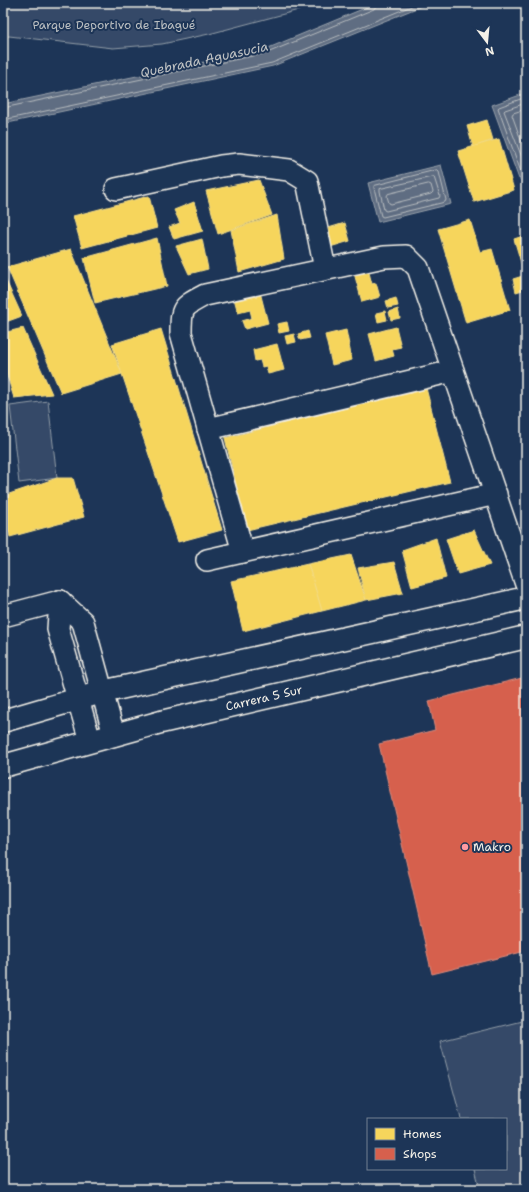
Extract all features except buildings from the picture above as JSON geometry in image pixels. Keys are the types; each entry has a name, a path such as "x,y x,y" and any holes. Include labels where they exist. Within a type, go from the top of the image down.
{"street":[{"path":"116,189 221,166 239,164 289,170 307,181 325,269"},
{"path":"243,552 181,333 181,316 187,304 205,295 384,257 406,256 418,268 526,584"},
{"path":"208,429 453,370"},
{"path":"207,560 496,494"},
{"path":"3,721 102,692 526,598"},
{"path":"60,601 83,622 114,735"},
{"path":"3,616 60,601"},
{"path":"60,601 58,629 90,741"},
{"name":"Carrera 5 Sur","path":"3,766 161,722 526,637"}],"green space":[{"name":"Parque Deportivo de Ibagué","path":"3,3 325,3 209,34 162,44 113,48 9,36 3,37"},
{"path":"48,401 57,478 19,483 10,406"},
{"path":"526,1020 526,1179 515,1189 480,1189 475,1170 507,1170 507,1118 461,1118 440,1041"}],"water":[{"name":"Quebrada Aguasucia","path":"377,3 429,3 273,66 3,124 3,104 266,49"},
{"path":"526,93 526,177 519,179 492,105"},
{"path":"441,165 451,204 378,222 368,183"}],"place":[{"name":"Makro","path":"465,847"}]}
